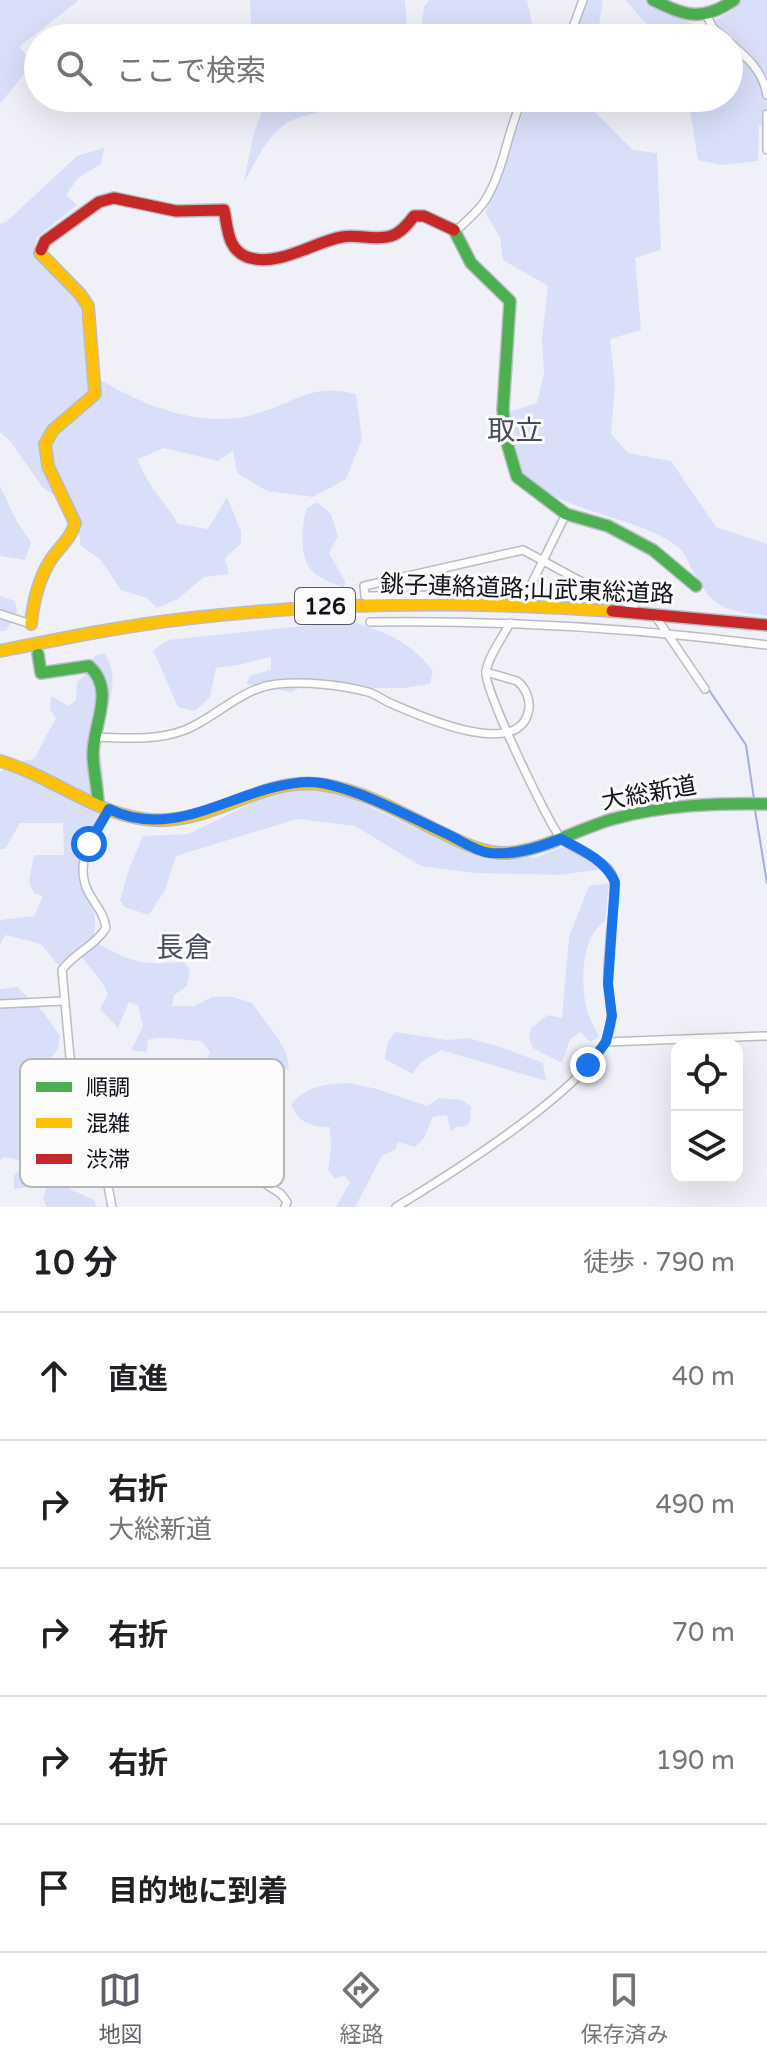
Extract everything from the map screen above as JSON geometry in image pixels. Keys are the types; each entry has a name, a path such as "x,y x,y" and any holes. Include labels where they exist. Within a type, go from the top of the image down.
{"main road":[{"path":"653,0 684,14 707,16 734,0"},
{"path":"31,624 35,598 50,562 73,533 75,523 48,467 43,450 45,439 82,409 95,394 88,306 40,253 45,241 99,202 114,198 176,211 224,210 236,251 263,259 288,256 345,236 386,237 398,233 414,216 424,216 456,231 471,263 510,301 503,409 505,436 517,477 566,514 608,526 653,550 696,586"},
{"name":"銚子連絡道路;山武東総道路","path":"0,651 165,621 294,607 487,604 767,625"},
{"path":"38,654 41,673 89,666 98,671 103,684 102,702 93,754 103,806"},
{"name":"大総新道","path":"0,761 19,766 103,806 145,820 184,817 278,786 309,782 378,801 486,852 525,852 579,830 639,813 735,803 767,804"}],"street":[{"path":"574,24 583,0"},
{"path":"707,16 711,24"},
{"path":"743,53 752,61 765,84 767,95"},
{"path":"456,231 485,201 501,168 517,112"},
{"path":"767,114 767,150"},
{"path":"527,593 566,514"},
{"path":"595,589 556,594 365,596 364,586 523,550 634,606"},
{"path":"0,614 31,624"},
{"path":"658,616 705,689"},
{"path":"370,622 510,623 667,632 767,645"},
{"path":"396,1207 445,1178 575,1080 606,1042 612,1016 608,984 615,882 610,871 601,863 561,839 507,734 489,689 486,672 510,623"},
{"path":"95,737 146,739 183,731 257,689 292,684 370,692 386,702 462,731 507,734 519,727 529,711 529,698 517,681 486,672"},
{"path":"71,1059 62,970 106,928 101,912 82,881 82,865 103,806"},
{"path":"0,1004 64,1001"},
{"path":"606,1042 767,1036"},
{"path":"270,1187 287,1202 285,1207"}],"shaded area":[{"path":"0,0 79,0 48,24 24,24 24,43 19,47 24,53 24,74 0,104"},
{"path":"250,0 405,0 407,24 251,24"},
{"path":"429,0 527,0 532,24 422,24 424,7"},
{"path":"580,0 603,0 599,24 573,24"},
{"path":"625,0 645,0 656,9 694,24 646,24"},
{"path":"740,0 767,0 767,125 759,126 758,161 722,165 698,160 690,112 743,112 743,24 707,24 732,11"},
{"path":"262,112 319,112 295,119 278,130 244,182 253,136"},
{"path":"524,112 595,112 633,150 657,153 661,250 635,258 641,330 610,339 615,384 611,434 628,453 671,461 716,527 767,544 767,616 732,610 715,602 701,586 678,547 635,525 558,498 537,485 520,469 511,448 508,412 537,403 544,373 542,339 548,286 503,260 500,237 485,213"},
{"path":"104,148 101,164 78,178 66,195 77,205 37,237 33,251 64,268 80,304 88,373 128,395 171,412 216,419 239,418 262,412 317,392 329,390 356,394 362,439 346,479 313,497 267,491 237,473 233,451 218,461 164,448 138,459 150,484 178,524 208,529 227,497 241,531 241,543 225,558 229,574 204,577 178,599 157,608 147,598 121,590 100,559 81,546 75,509 42,487 11,442 0,432 0,224 6,222 77,156"},
{"path":"0,486 17,522 31,542 25,560 0,556"},
{"path":"317,502 331,514 338,536 329,553 345,581 344,588 317,575 305,560 303,533 306,509"},
{"path":"0,596 15,601 17,611 6,631 0,631"},
{"path":"350,621 386,634 415,651 433,671 430,684 366,688 316,680 291,692 246,684 250,676 271,670 271,657 216,668 210,697 195,711 178,707 153,650 168,640"},
{"path":"104,653 113,682 100,737 103,790 98,817 88,840 80,845 79,881 95,915 93,940 136,961 183,961 190,970 187,986 174,995 172,1006 195,1006 212,997 233,997 252,1003 286,1053 289,1068 284,1072 284,1059 206,1059 210,1053 202,1041 154,1039 148,1040 147,1052 131,1050 143,1027 138,1005 129,1002 118,1028 100,1009 108,995 78,950 58,965 41,944 5,935 0,945 0,920 34,916 43,896 34,893 29,882 34,855 64,855 63,823 20,823 5,849 0,849 0,772 20,761 34,759 56,718 50,709 51,696 69,706 76,700 77,682 95,656"},
{"path":"299,788 342,794 417,829 535,858 565,846 603,869 560,875 474,873 421,866 355,826 297,819 176,856 165,890 149,915 124,907 120,900 143,836 188,834 267,796"},
{"path":"609,883 605,921 591,938 583,973 586,1007 599,1037 590,1042 581,1032 570,1039 562,1063 533,1048 529,1038 531,1028 548,1015 562,1018 569,937 589,886"},
{"path":"17,987 44,1013 60,1036 58,1049 50,1059 20,1059 20,1161 5,1157 0,1160 0,989"},
{"path":"395,1032 447,1040 468,1038 501,1047 543,1063 546,1081 441,1050 421,1062 412,1074 385,1059 388,1042"},
{"path":"349,1083 427,1106 440,1098 462,1100 471,1106 470,1122 451,1132 447,1115 433,1117 424,1138 415,1147 398,1142 395,1150 382,1156 355,1207 336,1207 350,1182 344,1175 335,1179 328,1170 330,1127 306,1123 291,1105 310,1090 324,1085"},
{"path":"20,1169 20,1187 28,1187 14,1189 14,1176"},
{"path":"47,1187 69,1187 94,1200 97,1207 46,1207 43,1198"}],"waterway":[{"path":"709,690 746,745 754,799"},
{"path":"755,810 767,883"}],"traffic: fast":[{"path":"653,0 694,14 712,12 734,0"},
{"path":"454,230 471,263 510,301 503,409 505,436 517,477 566,514 608,526 653,550 696,586"},
{"path":"38,654 41,673 89,666 97,675 102,696 93,754 98,804"},
{"path":"507,853 548,844 632,814 709,805 767,804"}],"traffic: slow":[{"path":"31,624 43,575 75,523 48,466 45,444 53,430 95,394 88,306 40,253 41,250"},
{"path":"0,651 144,624 297,609 455,605 612,611"},
{"path":"0,761 41,777 101,807 143,819 186,818 283,786 325,785 367,797 468,845 507,853"}],"traffic: jam":[{"path":"41,250 45,241 99,202 114,198 176,211 224,210 236,249 247,257 259,260 283,257 342,237 391,236 414,216 424,216 454,230"},
{"path":"612,611 767,625"}],"district":[{"name":"取立","path":"515,430"},
{"name":"長倉","path":"184,947"}],"route":[{"path":"89,844 109,809 145,820 164,820 184,817 278,786 309,782 378,801 486,852 525,852 561,839 601,863 610,871 615,882 608,984 612,1016 610,1032 588,1065"}]}
